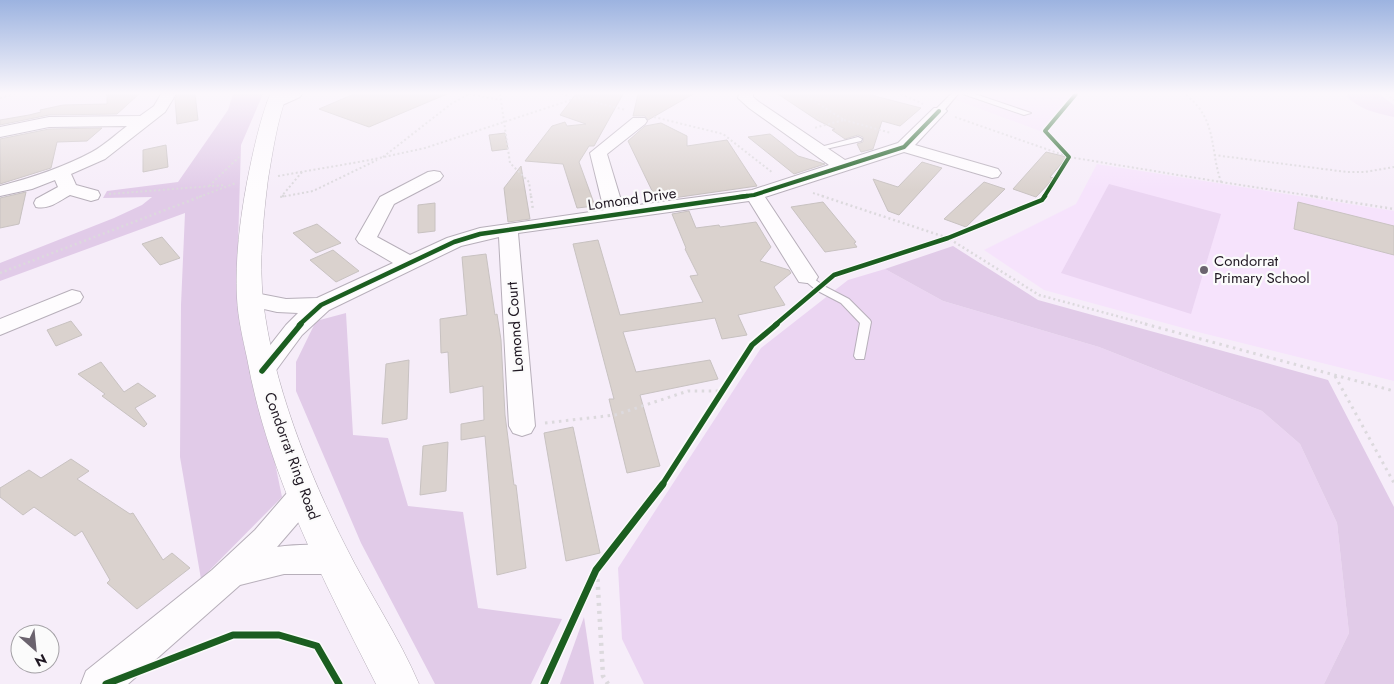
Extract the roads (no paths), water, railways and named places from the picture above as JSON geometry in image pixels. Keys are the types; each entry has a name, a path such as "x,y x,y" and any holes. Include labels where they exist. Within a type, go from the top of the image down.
{"street":[{"path":"0,132 30,126"},
{"path":"0,191 61,172 99,155 137,126"},
{"name":"Condorrat Ring Road","path":"273,126 261,163 249,248 250,299 262,371 278,428 303,494 333,560 398,684"},
{"path":"615,214 598,153 629,126"},
{"path":"784,126 843,167"},
{"name":"Lomond Drive","path":"321,305 454,242 480,234 754,195 843,167 908,143 925,126"},
{"path":"908,143 992,173"},
{"path":"61,172 68,189"},
{"path":"409,264 366,239 387,201 434,176"},
{"path":"43,203 68,189 90,195"},
{"path":"754,195 813,282"},
{"name":"Lomond Court","path":"508,229 522,426"},
{"path":"0,328 72,297"},
{"path":"250,299 297,308 321,305"},
{"path":"262,371 294,330 321,305"},
{"path":"99,684 137,655 229,575 283,522 303,494"},
{"path":"229,575 268,561 298,558 333,560"}],"lane":[{"path":"817,149 858,139"},
{"path":"813,282 845,300 866,322 860,356"}],"place":[{"name":"Condorrat Primary School","path":"1204,270"}]}
